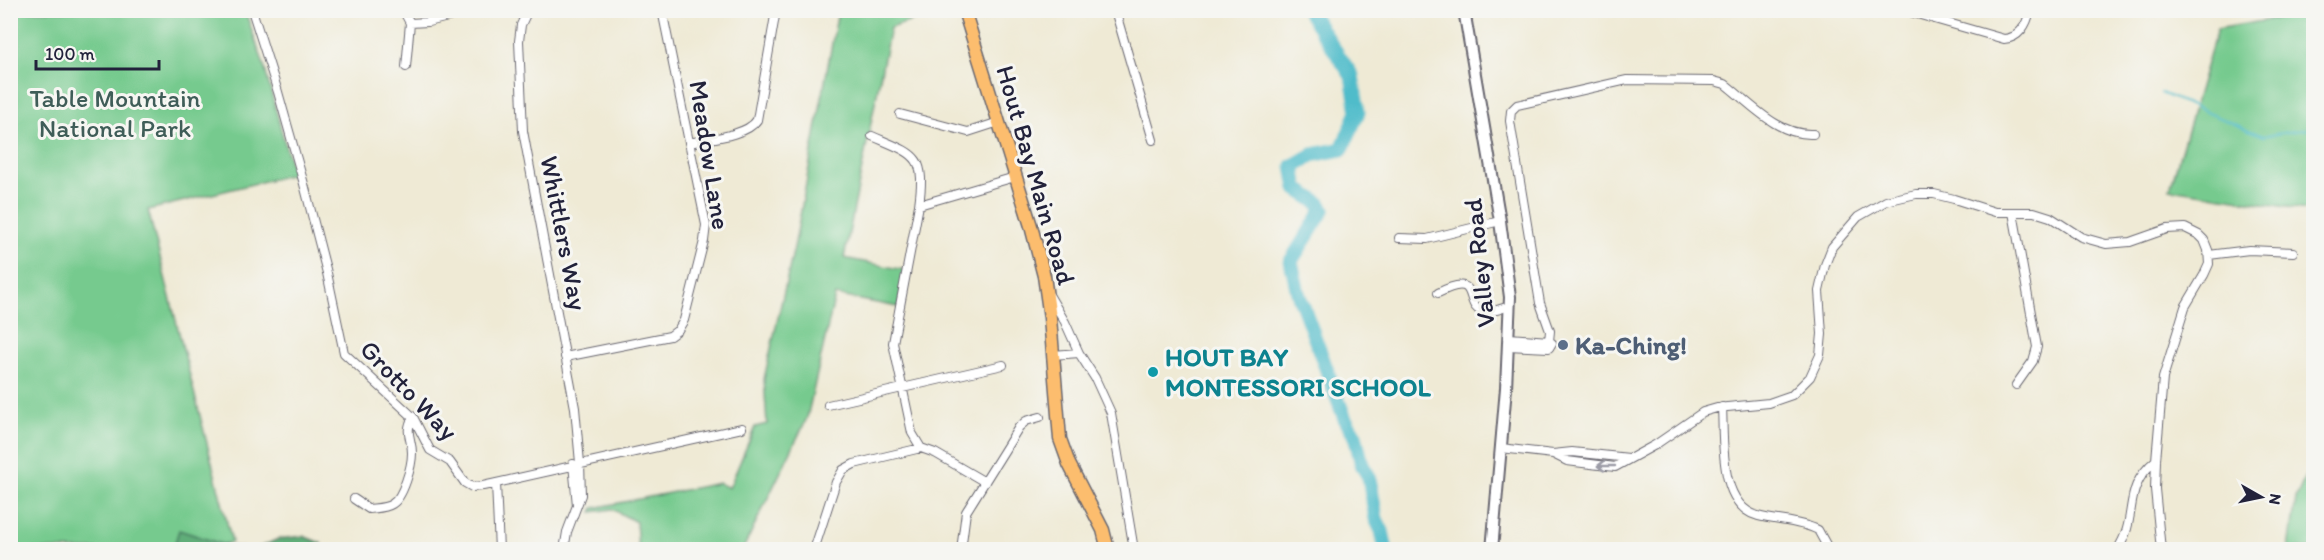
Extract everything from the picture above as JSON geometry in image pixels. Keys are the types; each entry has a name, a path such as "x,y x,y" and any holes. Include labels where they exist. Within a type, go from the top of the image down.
{"main road":[{"name":"Hout Bay Main Road","path":"967,11 1040,258 1047,290 1060,439 1069,464 1103,530 1108,549"}],"street":[{"name":"Grotto Way","path":"252,10 304,184 327,273 342,350 413,417 430,450 450,462 467,485 476,487 496,483 742,428"},
{"path":"403,10 410,23 406,67"},
{"path":"410,23 428,22 476,10"},
{"path":"512,10 526,13"},
{"name":"Meadow Lane","path":"565,357 670,336 681,325 706,230 662,10"},
{"path":"689,143 738,133 754,125 759,114 776,10"},
{"path":"1115,10 1153,140"},
{"name":"Valley Road","path":"1464,10 1500,221 1510,306 1492,549"},
{"path":"1903,10 2004,39 2018,34 2028,20 2030,10"},
{"name":"Whittlers Way","path":"526,13 519,41 523,131 575,408 577,464 582,492 564,549"},
{"path":"1509,342 1549,341 1550,331 1538,295 1510,121 1511,111 1516,105 1627,80 1714,81 1725,84 1784,129 1798,134 1813,134"},
{"path":"900,114 968,132 999,122"},
{"path":"872,136 907,151 916,159 922,177 920,206 893,343 912,433 921,447 985,482"},
{"path":"920,206 1016,177"},
{"path":"1501,448 1551,454 1572,452 1629,458 1655,445 1703,412 1722,407 1776,401 1792,395 1810,377 1822,348 1818,300 1825,265 1839,238 1858,217 1886,201 1905,196 1934,194 1995,212 2042,214 2081,237 2106,244 2130,242 2167,229 2185,228 2202,237 2207,245 2208,269 2185,307 2163,378 2155,489 2161,549"},
{"path":"2013,212 2037,347 2033,361 2016,385"},
{"path":"1399,238 1427,239 1500,221"},
{"path":"2209,255 2249,250 2293,252"},
{"path":"1438,293 1448,286 1462,285 1466,287 1476,306 1482,311 1488,312 1510,306"},
{"path":"1047,290 1079,353 1095,378 1111,413 1134,549"},
{"path":"1053,355 1079,353"},
{"path":"828,405 1003,365"},
{"path":"1722,407 1726,475 1730,488 1738,501 1745,510 1755,515 1818,530 1829,549"},
{"path":"354,499 369,509 391,505 400,498 411,462 412,452 408,430 413,417"},
{"path":"961,549 966,512 1019,427 1026,420 1040,417"},
{"path":"814,549 836,482 843,470 854,464 921,447"},
{"path":"2117,549 2128,529 2137,481 2156,460"},
{"path":"496,483 499,549"}],"green space":[{"name":"Table Mountain National Park","path":"10,11 245,11 263,62 293,174 148,210 232,542 200,550 11,549"},
{"path":"838,11 942,11 890,28 844,258 905,270 898,307 835,295 807,418 743,549 638,549 636,522 612,509 592,512 594,508 719,483 729,488 755,427 767,424 764,379 795,243"},
{"path":"2313,12 2313,211 2170,189 2217,29"},
{"path":"2313,459 2313,549 2289,549 2296,498"},
{"path":"179,530 228,546 252,549 173,549"},
{"path":"303,536 321,543 322,549 256,549 278,539"}],"waterway":[{"path":"1308,10 1352,76 1358,112 1342,149 1312,155 1293,166 1297,189 1320,204 1323,210 1291,261 1298,293 1345,419 1355,435 1362,465 1369,477 1376,519 1382,531 1386,550"},
{"path":"2161,93 2263,136 2314,128"}],"place":[{"name":"Ka-Ching!","path":"1563,345"},
{"name":"HOUT BAY MONTESSORI SCHOOL","path":"1153,372"}]}
